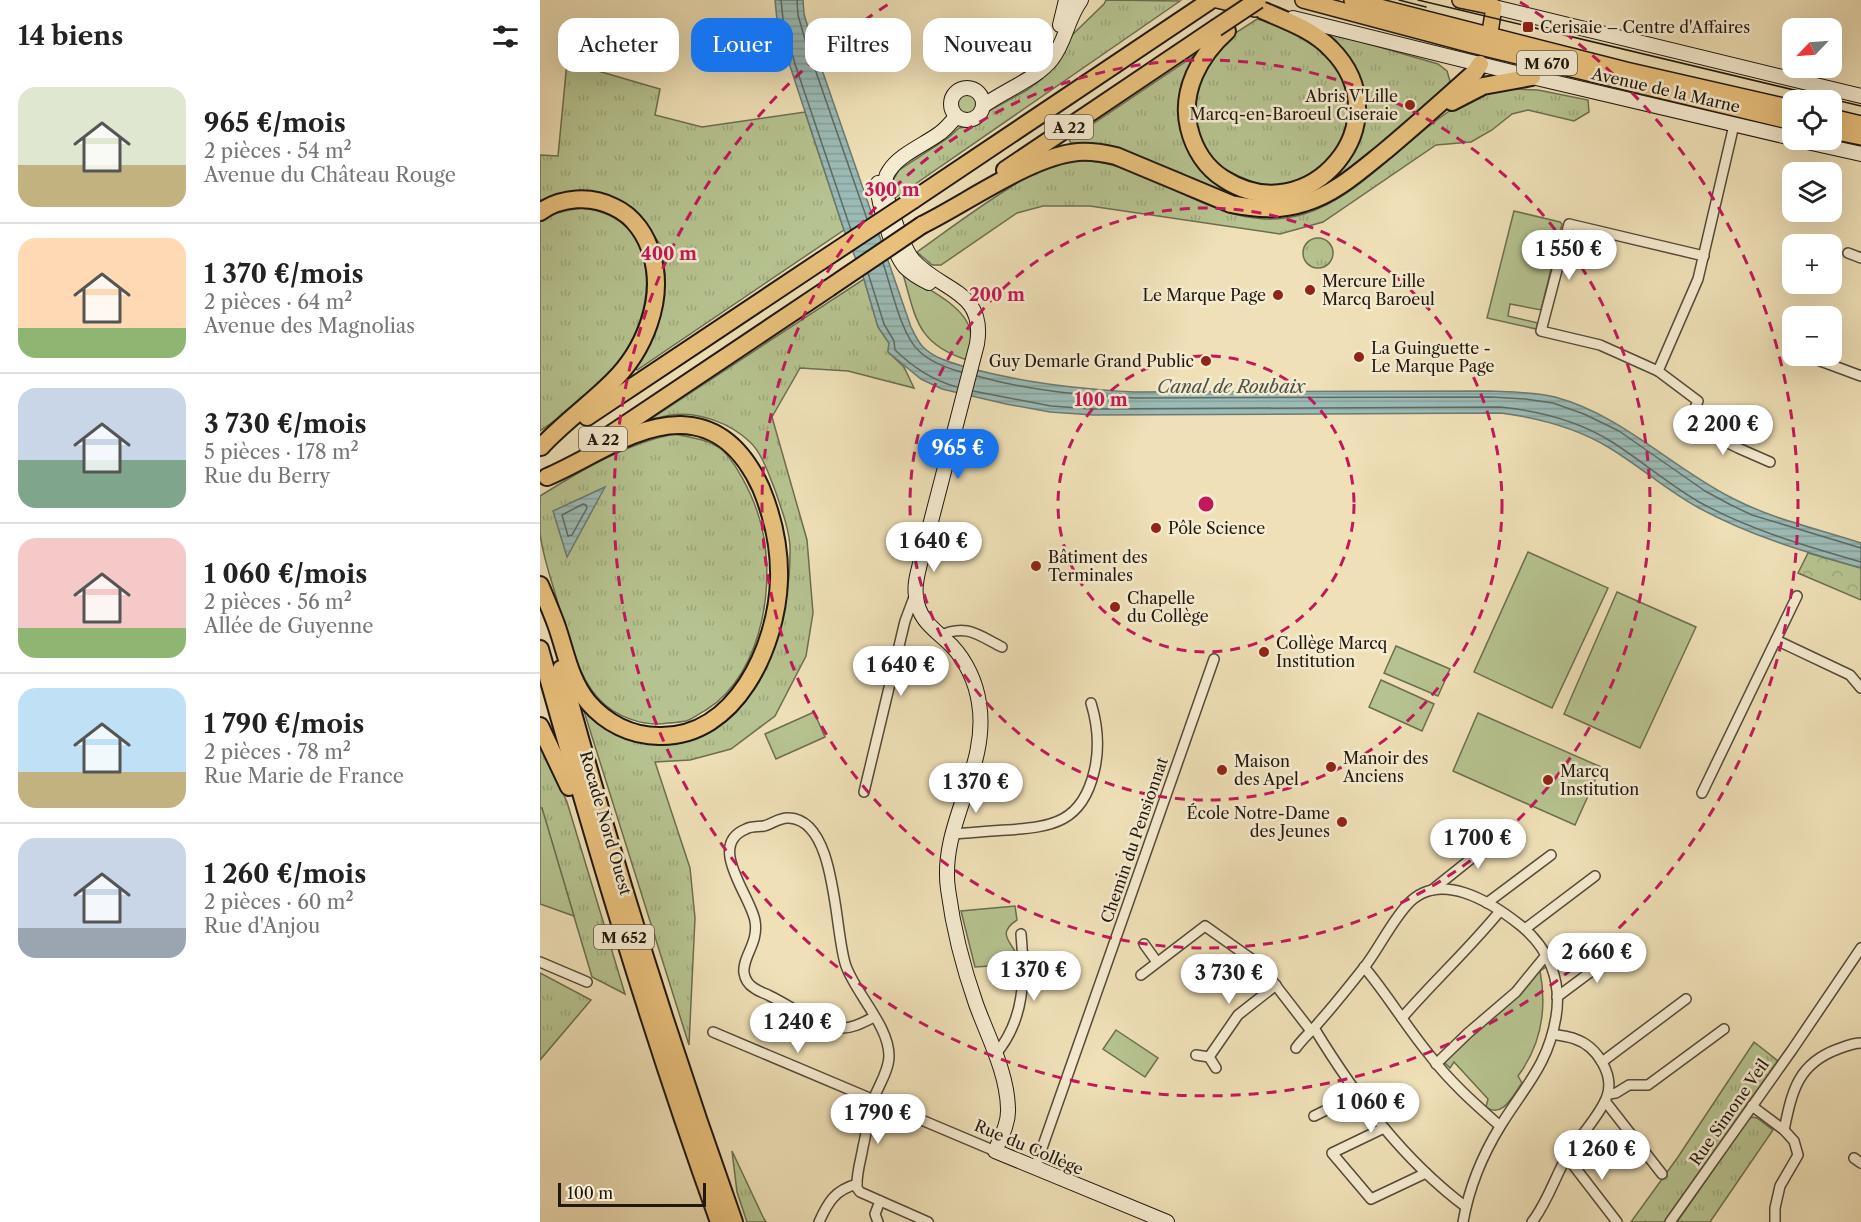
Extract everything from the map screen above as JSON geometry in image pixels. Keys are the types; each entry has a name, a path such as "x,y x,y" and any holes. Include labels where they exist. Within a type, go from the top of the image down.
{"highway":[{"name":"A 22","path":"541,447 1211,0"},
{"path":"1262,4 1320,39 1341,59 1353,83 1357,119 1350,143 1331,169 1308,185 1272,194 1245,190 1217,174 1200,154 1189,127 1187,112 1190,85 1222,29 1262,4"},
{"name":"A 22","path":"543,479 922,225 1222,29"},
{"path":"922,225 1034,165 1077,152 1116,156 1232,204 1263,208 1291,206 1316,199 1344,183 1425,118 1475,72 1480,64"},
{"path":"1425,118 1477,89 1496,83 1532,77"},
{"path":"540,212 559,202 575,199 600,202 616,208 636,225 646,240 655,266 656,288 654,308 647,329 623,370 599,394 556,430 541,447"},
{"path":"540,585 572,674 587,701 606,719 621,728 645,735 663,736 678,735 704,725 723,713 734,700 752,676 766,646 778,591 778,555 768,506 746,460 731,443 718,434 682,425 650,429 543,479"},
{"name":"Rocade Nord Ouest","path":"540,592 633,914 678,1058 734,1222"},
{"name":"Rocade Nord Ouest","path":"540,649 600,859 663,1060 719,1222"},
{"path":"540,726 568,782 635,984 663,1060"}],"main road":[{"name":"Avenue de la Marne","path":"1217,0 1262,4"},
{"name":"Avenue de la Marne","path":"1303,0 1782,106"},
{"name":"Avenue de la Marne","path":"1352,0 1488,42 1782,119"},
{"path":"1460,0 1494,7 1488,42 1480,64"},
{"path":"1842,119 1861,124"},
{"path":"1842,133 1861,137"}],"street":[{"path":"1029,77 1053,47 1066,0"},
{"path":"981,100 1006,92 1041,71 1055,55 1070,17 1081,0"},
{"name":"Avenue de la Marne","path":"1262,4 1480,64 1782,136"},
{"path":"1494,7 1861,96"},
{"path":"966,88 973,89 981,100 981,112 973,119 966,120 956,117 950,104 952,97 956,92 966,88"},
{"path":"864,792 905,621 915,595 919,569 974,359 978,335 972,317 965,306 911,272 899,258 879,203 877,187 883,170 943,131 956,117"},
{"path":"1658,371 1694,288 1704,256 1734,125"},
{"path":"1842,150 1861,154"},
{"path":"1704,256 1569,224 1541,331 1611,348 1658,371 1698,400 1686,427 1770,462"},
{"path":"1848,253 1861,258"},
{"path":"1834,366 1861,376"},
{"path":"915,595 924,620 952,646 965,664 976,688 981,712 975,765 951,834 946,865 951,904 971,987 1005,1088 1008,1106 1006,1126 995,1151"},
{"path":"1702,793 1797,596"},
{"path":"939,636 951,630 962,629 1002,646"},
{"path":"1776,640 1850,675 1861,688"},
{"name":"Chemin du Pensionnat","path":"1035,1168 1214,659"},
{"path":"951,834 1038,828 1059,822 1076,810 1091,784 1097,758 1097,730 1091,703"},
{"path":"874,1017 849,1028 838,1028 791,1008 751,986 744,969 756,938 755,918 729,856 733,839 738,833 746,828 764,826 783,818 800,820 812,830 832,878 845,963 855,985 874,1017 888,1046 889,1057 873,1100 857,1184 860,1192 928,1222"},
{"path":"1296,1048 1364,967 1405,906 1415,897 1432,890 1507,830"},
{"path":"1487,903 1551,855"},
{"path":"1525,929 1595,876"},
{"path":"1432,890 1458,891 1487,903 1525,929 1547,954 1553,971 1557,997 1557,1014 1553,1034 1540,1068 1500,1126 1478,1171 1463,1222"},
{"path":"1402,1018 1468,950 1500,911"},
{"path":"1141,975 1205,926 1260,965 1313,1029 1357,1095 1384,1128 1426,1173 1466,1206"},
{"path":"995,1055 1008,1039 1020,1005 1024,979 1021,934"},
{"path":"1144,944 1157,962"},
{"name":"Rue Simone Veil","path":"1670,1222 1861,948"},
{"path":"1557,997 1620,950"},
{"path":"1437,1064 1467,1034 1516,992 1547,954"},
{"path":"540,962 587,982"},
{"path":"1364,967 1383,988 1402,1018 1437,1064 1460,1090 1500,1126"},
{"path":"1209,1057 1238,1015 1276,985"},
{"path":"1602,1062 1686,999"},
{"path":"1606,1098 1629,1085 1647,1085 1724,1029"},
{"name":"Rue du Collège","path":"713,1032 1167,1222"},
{"path":"1535,1221 1567,1157 1606,1098 1609,1079 1602,1062 1593,1051 1576,1039 1553,1034"},
{"path":"1784,1130 1795,1087 1808,1067 1826,1054 1861,1043"},
{"path":"1196,1055 1209,1057 1216,1068"},
{"path":"1314,1116 1357,1095"},
{"path":"1606,1098 1662,1174"},
{"path":"1752,1106 1784,1130 1797,1147 1798,1155 1780,1186 1775,1208 1775,1222"},
{"path":"1384,1128 1332,1153 1371,1199 1426,1173"},
{"path":"1567,1157 1617,1222"},
{"path":"819,1222 834,1195 857,1184"},
{"path":"878,1222 875,1214 880,1201"}],"green space":[{"path":"1106,0 1180,1 895,198 892,182 899,170 948,138 959,128 977,125 989,111 1027,90 1047,72 1053,72 1053,64 1069,38"},
{"path":"1257,19 1281,24 1320,46 1342,78 1348,98 1348,119 1336,151 1323,166 1302,179 1282,186 1263,186 1226,171 1208,154 1198,133 1194,110 1197,89 1206,69 1226,39"},
{"path":"1317,29 1438,64 1447,71 1450,81 1445,90 1348,172 1326,185 1285,199 1245,198 1203,186 1125,152 1112,148 1071,143 1069,140 1194,56 1196,57 1184,124 1239,192 1317,186 1361,108"},
{"path":"566,72 601,72 660,89 655,115 702,127 805,112 844,230 637,370 633,365 663,300 665,275 660,244 640,217 620,202 540,205 540,155 558,156"},
{"path":"1538,90 1588,100 1589,112 1574,121 1528,110 1512,114 1492,130 1471,142 1436,145 1323,222 1280,234 1090,206 1043,206 1017,213 941,265 932,265 917,252 1034,172 1048,166 1072,161 1091,161 1118,167 1144,176 1195,200 1247,217 1275,219 1304,214 1323,207 1342,196 1431,125 1469,98 1483,91"},
{"path":"962,93 970,93 977,100 977,108 970,115 962,115 955,108 955,100"},
{"path":"582,208 609,215 628,229 640,248 646,270 646,294 631,343 617,364 581,400 540,431 540,222 560,212"},
{"path":"1514,211 1562,224 1541,310 1510,304 1508,316 1538,323 1536,329 1487,318"},
{"path":"1318,238 1329,242 1333,253 1329,264 1318,268 1307,264 1303,253 1307,242"},
{"path":"903,274 945,299 963,316 969,326 971,336 967,360 950,354 928,338 916,317"},
{"path":"864,279 878,327 889,343 888,352 904,367 914,388 848,371 800,368 772,417 807,540 813,613 806,656 775,716 731,749 690,760 655,762 690,868 695,918 689,1045 583,708 602,725 621,736 642,742 667,743 698,737 710,732 734,714 750,694 773,648 786,596 790,547 775,490 758,452 750,442 733,429 713,420 692,415 671,415 649,420"},
{"path":"674,434 698,439 721,449 747,487 764,536 767,563 766,591 762,620 754,647 742,672 726,693 706,710 689,720 659,724 640,722 621,715 598,698 585,679 574,655 543,551 540,532 540,496 621,451"},
{"path":"1528,552 1608,588 1552,708 1474,672"},
{"path":"1808,553 1861,568 1861,600 1798,573"},
{"path":"1617,592 1696,627 1640,748 1564,714"},
{"path":"1396,646 1450,669 1438,696 1384,673"},
{"path":"1381,680 1434,704 1422,731 1369,707"},
{"path":"814,712 825,737 776,759 765,734"},
{"path":"1478,713 1601,767 1575,825 1453,771"},
{"path":"540,743 567,802 625,994 592,977 540,808"},
{"path":"540,808 542,808 574,916 540,904"},
{"path":"1015,906 1017,920 1010,926 1006,936 1020,964 975,967 961,911"},
{"path":"1544,964 1546,967 1540,971 1543,999 1540,1026 1532,1052 1518,1076 1522,1083 1507,1104 1498,1110 1492,1110 1486,1107 1488,1099 1454,1062 1450,1068 1445,1063 1447,1058"},
{"path":"540,973 591,1000 540,1060"},
{"path":"1116,1030 1158,1058 1145,1077 1103,1049"},
{"path":"1754,1042 1778,1061 1665,1222 1631,1222 1678,1157"},
{"path":"1752,1117 1773,1130 1710,1222 1677,1222 1748,1120"},
{"path":"732,1151 766,1222 747,1222 737,1192"}],"water":[{"name":"Canal de Roubaix","path":"775,0 803,0 805,72 823,72 911,327 923,347 939,358 1010,378 1051,385 1114,391 1491,391 1555,397 1602,416 1732,498 1779,518 1861,543 1861,568 1738,527 1687,501 1620,454 1595,440 1556,424 1529,418 1501,413 1094,415 1050,412 1006,404 942,389 921,379 888,352 889,343 878,327 864,279 844,230 792,72 793,18 777,18"},
{"path":"605,487 567,557 553,511"}],"tram line":[{"path":"1399,0 1426,7"},
{"path":"1418,0 1861,106"}],"place":[{"name":"Cerisaie – Centre d'Affaires","path":"1528,27"},
{"name":"Abris V'Lille Marcq-en-Baroeul Ciseraie","path":"1410,105"},
{"name":"Mercure Lille Marcq Baroeul","path":"1310,290"},
{"name":"Le Marque Page","path":"1278,295"},
{"name":"La Guinguette - Le Marque Page","path":"1359,357"},
{"name":"Guy Demarle Grand Public","path":"1206,361"},
{"name":"Pôle Science","path":"1156,528"},
{"name":"Bâtiment des Terminales","path":"1036,566"},
{"name":"Chapelle du Collège","path":"1115,607"},
{"name":"Collège Marcq Institution","path":"1264,652"},
{"name":"Manoir des Anciens","path":"1331,767"},
{"name":"Maison des Apel","path":"1222,770"},
{"name":"Marcq Institution","path":"1548,780"},
{"name":"École Notre-Dame des Jeunes","path":"1342,822"}]}
